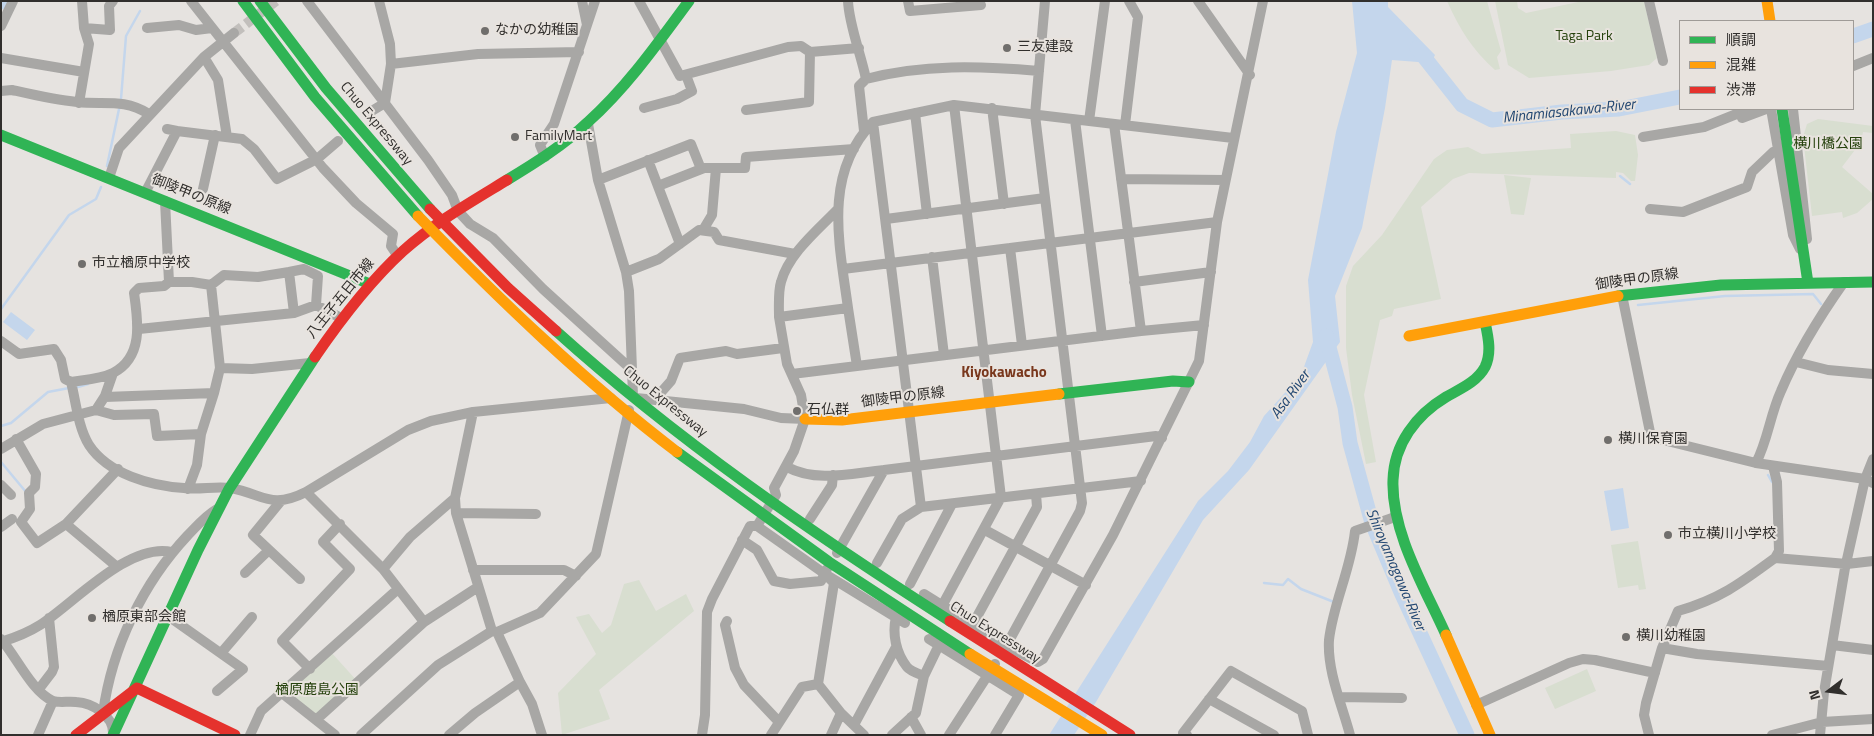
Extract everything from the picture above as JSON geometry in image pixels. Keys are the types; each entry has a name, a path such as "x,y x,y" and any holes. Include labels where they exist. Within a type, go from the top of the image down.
{"main road":[{"name":"Chuo Expressway","path":"243,1 315,97 444,245 496,296 594,386 670,448 755,512 932,630 1102,735"},
{"name":"Chuo Expressway","path":"260,1 326,88 430,209 455,236 552,328 688,441 765,499 843,553 1130,735"},
{"name":"八王子五日市線","path":"113,734 137,688 168,616 230,488 341,318 397,255 458,211 545,156 588,124 618,94 689,1"},
{"path":"1767,1 1770,20"},
{"path":"1782,110 1808,283"},
{"name":"御陵甲の原線","path":"1,135 370,284"},
{"name":"御陵甲の原線","path":"1408,336 1622,295 1717,285 1873,282"},
{"path":"1485,322 1489,351 1482,372 1475,379 1421,416 1400,446 1395,460 1390,519 1490,735"},
{"name":"御陵甲の原線","path":"805,419 842,420 1173,381 1189,382"},
{"path":"76,735 137,688 235,735"}],"street":[{"path":"1,26 13,1"},
{"path":"79,103 89,44 84,28 82,1"},
{"path":"84,28 110,30 108,6 113,1"},
{"path":"191,1 268,100 317,159 356,203 393,234 391,246 397,255"},
{"path":"307,1 428,160 452,195 458,211 470,224 493,238 543,289 631,369"},
{"path":"379,1 390,44 391,64 385,103"},
{"path":"582,1 587,26"},
{"path":"545,156 540,146 554,124 595,1"},
{"path":"640,1 680,76 788,47 801,46 810,52 859,48"},
{"path":"848,1 849,15 866,79"},
{"path":"908,1 910,11 959,4 981,4"},
{"path":"949,735 1007,646 1080,511 1080,488 1035,115 1045,1"},
{"path":"1089,121 1105,1"},
{"path":"1125,125 1138,17 1129,1"},
{"path":"1198,1 1250,75"},
{"path":"838,209 795,254 784,272 780,284 779,317 783,348 800,394 805,419 787,467 774,488 776,495 942,606 1007,646 1035,661 1041,661 1086,585 1141,481 1199,361 1218,222 1234,138 1250,75 1263,1"},
{"path":"1649,1 1663,61"},
{"path":"148,28 179,25 196,30 212,28"},
{"path":"109,178 119,148 204,57 234,33"},
{"path":"391,64 478,54 579,52"},
{"path":"746,110 809,102 810,52"},
{"path":"204,57 218,80 227,137"},
{"path":"1,58 84,72"},
{"path":"1854,66 1873,58"},
{"path":"864,132 859,86 866,79 898,70 976,66 1039,71"},
{"path":"644,108 677,99 692,91 686,74"},
{"path":"1,91 12,90 79,103 135,106 149,114"},
{"path":"370,112 385,103"},
{"path":"857,366 843,268 838,199 844,165 864,132 874,122 954,105 1234,138"},
{"path":"942,606 1001,498 954,105"},
{"path":"992,108 1004,204"},
{"path":"1712,125 1747,110"},
{"path":"1642,137 1728,124 1763,110"},
{"path":"1770,110 1793,235 1805,258"},
{"path":"1793,110 1794,132 1807,234 1805,258"},
{"path":"915,113 927,214"},
{"path":"1075,120 1102,336"},
{"path":"874,122 921,507"},
{"path":"361,735 438,666 494,631 540,613 596,554 632,398 629,291 626,272 598,180 588,124"},
{"path":"1114,124 1141,331"},
{"path":"145,193 172,130 242,139 277,179 317,159 338,141"},
{"path":"203,189 215,136"},
{"path":"598,180 691,144 701,169"},
{"path":"658,186 701,169 745,168 746,157 854,149"},
{"path":"1650,209 1682,212 1747,187 1752,172 1773,152 1778,150"},
{"path":"648,160 680,244"},
{"path":"704,230 712,215 716,168"},
{"path":"1121,179 1226,180"},
{"path":"886,219 1045,198"},
{"path":"165,202 169,282"},
{"path":"843,268 1218,222"},
{"path":"626,272 659,259 690,235 704,230 714,232 719,240 795,254"},
{"path":"1010,248 1022,345"},
{"path":"932,257 944,355"},
{"path":"2,343 19,354 54,349 61,360 65,379 71,382 113,373 125,363 136,345 139,329 134,293 139,288 164,286 169,282 192,282 211,285 224,275 258,276 304,269 318,276 316,305"},
{"path":"289,272 294,313"},
{"path":"1134,282 1212,272"},
{"path":"1756,463 1765,446 1781,392 1828,305 1844,282"},
{"path":"188,489 197,465 201,434 220,368 211,285"},
{"path":"1622,295 1651,437 1756,463 1869,481"},
{"path":"139,329 294,313 316,305 341,318"},
{"path":"779,317 848,308"},
{"path":"792,374 1062,340 1204,326"},
{"path":"653,398 671,381 680,358 726,351 737,354 783,348"},
{"path":"1796,362 1819,369 1873,374"},
{"path":"220,368 252,369 310,363"},
{"path":"96,410 104,397 113,373"},
{"path":"71,382 88,443 104,461 139,480 159,486 188,489 230,488 280,502 252,535 300,579"},
{"path":"104,397 214,393"},
{"name":"御陵甲の原線","path":"280,502 290,500 306,492 408,430 445,417 473,412 585,400 653,398 744,409 781,418 805,419"},
{"path":"1,449 43,424 96,410 114,415 154,414 157,436 201,434"},
{"path":"473,412 455,498 456,513 478,587 494,631 532,704 542,735"},
{"path":"787,467 801,475 833,475 1075,445 1156,436 1162,438"},
{"path":"16,439 36,474 35,487 30,493 30,509 21,522 37,543 66,524 118,469"},
{"path":"1820,735 1828,666 1844,568 1847,564 1873,459"},
{"path":"1649,735 1644,715 1662,648 1678,611 1706,603 1730,590 1775,558 1779,551 1777,482 1773,466"},
{"path":"742,540 757,550 774,581 790,584 821,580 884,470"},
{"path":"810,519 832,484 833,475"},
{"path":"877,563 902,519 921,507 1141,481"},
{"path":"1,485 11,495"},
{"path":"306,492 340,524 382,569 424,622"},
{"path":"973,624 1037,507 1036,494"},
{"path":"757,526 776,495"},
{"path":"382,569 410,537 455,498"},
{"path":"910,584 952,504"},
{"path":"103,713 108,680 122,642 154,575 172,552 210,513 220,508"},
{"path":"456,513 536,514"},
{"path":"1,527 12,519"},
{"path":"1350,735 1330,658 1329,641 1357,530 1390,519"},
{"path":"66,524 116,566"},
{"path":"310,669 282,641 350,569 323,542 340,524"},
{"path":"702,735 705,715 707,612 750,526 757,526 825,574 1019,695 995,735"},
{"path":"985,530 1086,585"},
{"path":"245,573 269,550"},
{"path":"113,734 112,723 103,713 79,702 53,701 39,689 2,641 38,626 116,566 153,552 172,552"},
{"path":"1775,558 1847,564 1873,561"},
{"path":"473,570 564,570 576,576"},
{"path":"825,574 834,583 818,684 841,713 864,735"},
{"path":"317,719 424,622 478,587"},
{"path":"250,735 261,711 398,589"},
{"path":"168,616 222,652 243,669 216,691"},
{"path":"222,652 252,617"},
{"path":"896,617 894,625 896,647 908,668 924,676"},
{"path":"39,689 52,672 54,666 49,618"},
{"path":"727,621 725,625 735,668 739,677 778,722"},
{"path":"892,735 916,713 924,676 939,645"},
{"path":"1832,645 1873,650"},
{"path":"854,725 896,647"},
{"path":"1662,648 1697,654 1828,666"},
{"path":"1476,705 1569,663 1583,659 1655,673"},
{"path":"1187,735 1183,733 1231,671 1302,711 1308,735"},
{"path":"449,735 482,707 520,682"},
{"path":"771,735 802,687 818,684"},
{"path":"282,693 335,735"},
{"path":"1340,697 1402,698"},
{"path":"1209,698 1274,735"},
{"path":"38,735 53,701"},
{"path":"831,735 841,713"},
{"path":"911,717 921,735"},
{"path":"1772,735 1822,722 1873,719"}],"green space":[{"path":"1447,1 1487,1 1501,51 1497,57 1500,69 1495,70 1473,47"},
{"name":"Taga Park","path":"1495,1 1517,1 1518,8 1526,13 1583,1 1644,1 1657,58 1649,65 1611,71 1529,78 1508,65"},
{"name":"横川橋公園","path":"1818,119 1873,126 1873,133 1863,132 1861,142 1842,167 1873,194 1873,199 1857,213 1843,218 1842,212 1812,216 1803,137 1807,124"},
{"path":"1616,131 1635,135 1638,155 1635,181 1631,181 1623,173 1616,172 1616,178 1469,173 1453,179 1421,207 1441,299 1394,309 1392,316 1380,320 1364,395 1376,462 1366,464 1352,395 1346,348 1346,286 1353,266 1382,235 1434,159 1447,150 1468,147 1482,154 1571,148 1570,134"},
{"path":"1504,175 1531,178 1524,215 1511,214"},
{"path":"1638,541 1646,589 1639,590 1638,585 1618,588 1611,545"},
{"path":"639,580 656,611 686,594 694,611 599,690 610,719 562,735 558,693 596,654 576,617 589,614 602,633 611,625 624,584"},
{"name":"楢原鹿島公園","path":"330,651 358,682 317,719 282,693"},
{"path":"1587,669 1596,691 1555,709 1545,688"}],"water":[{"name":"Asa River","path":"1352,1 1388,1 1388,7 1435,55 1431,63 1392,60 1385,108 1362,228 1335,296 1340,342 1249,470 1203,520 1096,702 1074,735 1049,735 1198,501 1228,471 1250,442 1264,416 1301,375 1313,342 1308,280 1336,132 1357,53"},
{"path":"11,312 35,330 27,340 3,322"},
{"path":"1623,488 1629,528 1611,531 1604,491"}],"waterway":[{"path":"121,99 126,36 140,11"},
{"name":"Minamiasakawa-River","path":"1854,36 1873,29"},
{"name":"Minamiasakawa-River","path":"1417,48 1462,105 1492,120 1562,112 1619,109 1679,97"},
{"path":"107,166 119,109"},
{"path":"1620,176 1630,184"},
{"path":"1,309 69,215 96,199 101,187"},
{"path":"1638,305 1725,296 1813,294 1821,304"},
{"name":"Shiroyamagawa-River","path":"1326,336 1345,407 1350,443 1372,523 1401,592 1467,735"},
{"path":"78,387 88,384"},
{"path":"1,426 11,423 48,392 69,388"},
{"path":"1,462 26,492"},
{"path":"1768,475 1772,482"},
{"path":"1264,583 1283,585 1288,579 1301,589 1334,602"}],"tunnel":[{"path":"234,33 276,1"}],"traffic: fast":[{"path":"243,1 315,97 418,216"},
{"path":"260,1 326,88 430,209"},
{"path":"507,180 559,146 602,108 642,64 689,1"},
{"path":"1782,110 1808,283"},
{"path":"1,135 370,284"},
{"path":"1618,296 1721,285 1873,282"},
{"path":"1446,635 1419,579 1403,540 1394,500 1394,467 1402,443 1425,412 1473,381 1482,372 1487,362 1489,350 1485,322"},
{"path":"556,331 649,410 747,484 847,554 950,621"},
{"path":"113,735 198,550 229,489 315,357"},
{"path":"1059,394 1173,381 1189,382"},
{"path":"677,452 829,562 970,654"}],"traffic: slow":[{"path":"1767,1 1770,20"},
{"path":"418,216 543,339 609,397 677,452"},
{"path":"1409,336 1618,296"},
{"path":"805,419 842,420 1059,394"},
{"path":"1446,635 1490,735"},
{"path":"970,654 1102,735"}],"traffic: jam":[{"path":"315,357 356,301 403,251 440,222 507,180"},
{"path":"430,209 508,288 556,331"},
{"path":"950,621 1130,735"},
{"path":"76,735 137,688 235,735"}],"place":[{"name":"なかの幼稚園","path":"485,31"},
{"name":"三友建設","path":"1007,48"},
{"name":"FamilyMart","path":"515,137"},
{"name":"市立楢原中学校","path":"82,264"},
{"name":"石仏群","path":"797,411"},
{"name":"横川保育園","path":"1608,440"},
{"name":"市立横川小学校","path":"1668,535"},
{"name":"楢原東部会館","path":"92,618"},
{"name":"横川幼稚園","path":"1626,637"}],"district":[{"name":"Kiyokawacho","path":"1004,373"}]}
